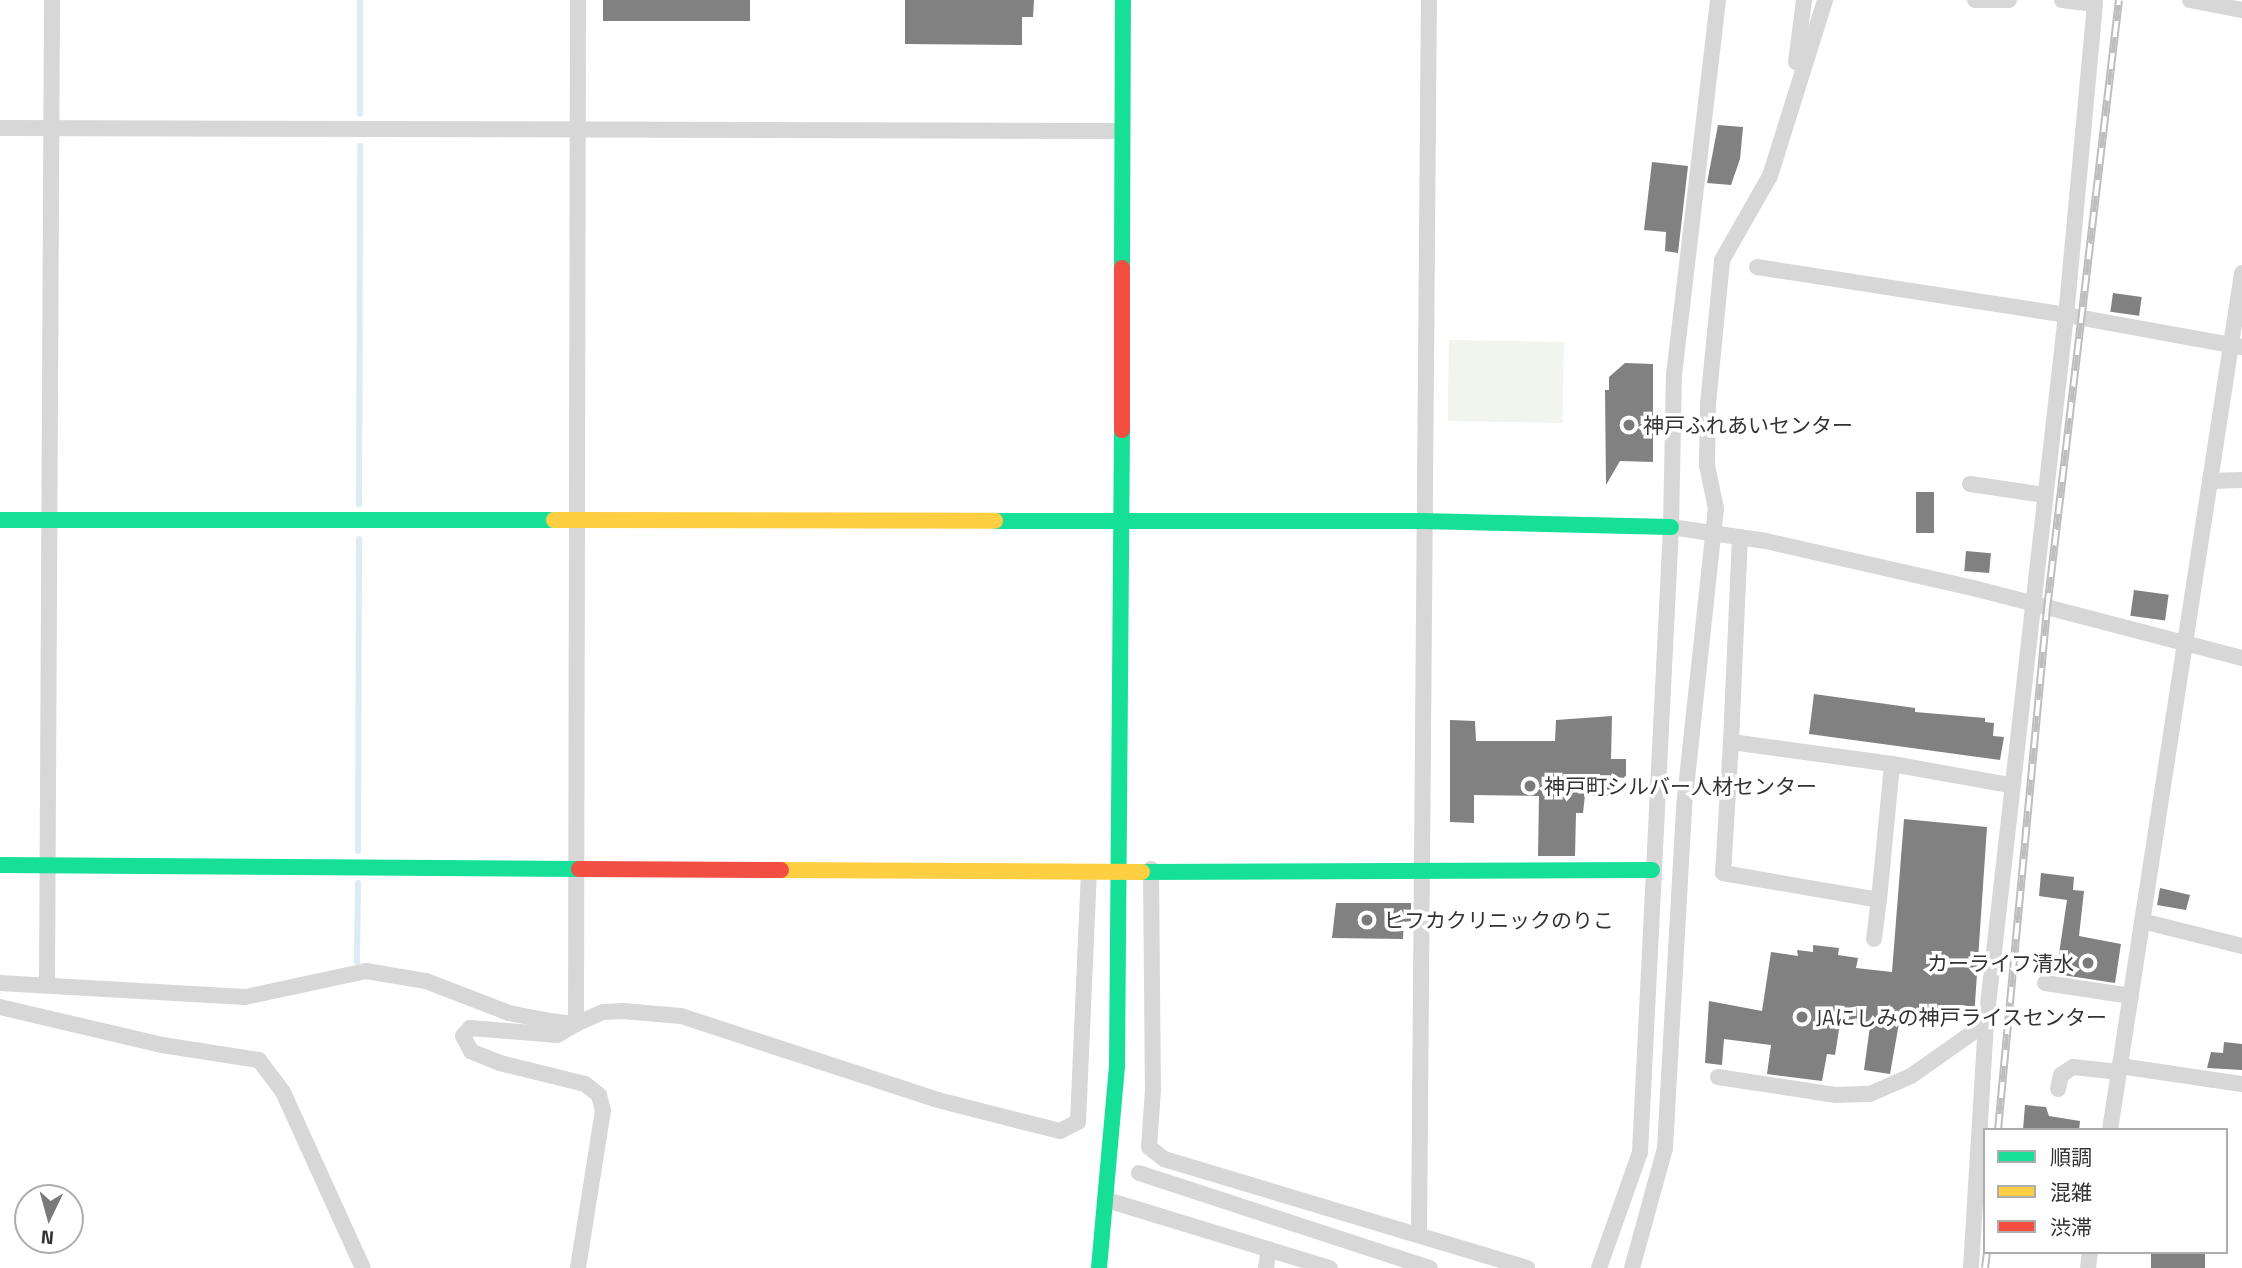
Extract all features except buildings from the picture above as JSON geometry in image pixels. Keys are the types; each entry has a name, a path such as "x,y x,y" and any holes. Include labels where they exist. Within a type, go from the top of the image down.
{"street":[{"path":"47,985 52,0"},
{"path":"576,1024 578,0"},
{"path":"1100,1268 1117,1066 1121,871 1123,0"},
{"path":"1419,1235 1421,521 1429,0"},
{"path":"1599,1268 1640,1152 1671,527 1674,375 1718,0"},
{"path":"1791,95 1804,0"},
{"path":"1632,1268 1665,1148 1685,807 1716,509 1707,465 1708,404 1722,260 1770,176 1791,95 1825,0"},
{"path":"1975,0 2009,0"},
{"path":"1971,1268 1986,1023 2010,785 2066,315 2095,2 2062,0"},
{"path":"2190,0 2242,10"},
{"path":"0,128 579,132 1122,131"},
{"path":"1758,267 2066,315 2237,345"},
{"path":"2110,1128 2210,481 2237,345 2242,273"},
{"path":"2210,481 2242,480"},
{"path":"1970,484 2045,495"},
{"path":"0,520 1421,521 1671,527 1741,537 2032,604 2242,658"},
{"path":"1741,537 1723,873 1879,900"},
{"path":"1731,742 1892,764 2010,785"},
{"path":"1874,939 1892,764"},
{"path":"0,865 1089,872 1151,869 1652,870"},
{"path":"1151,869 1153,1090 1149,1147 1164,1159 1527,1268"},
{"path":"578,1268 603,1111 599,1095 585,1084 471,1051 463,1036 470,1028 557,1035 603,1012 681,1016 938,1100 1060,1131 1078,1122 1089,872"},
{"path":"2142,921 2242,946"},
{"path":"0,983 198,998 245,997 366,971 426,981 509,1013 576,1024"},
{"path":"2045,983 2131,996"},
{"path":"0,1007 162,1045 259,1060 283,1091 363,1268"},
{"path":"1718,1077 1835,1095 1870,1094 1910,1076 1986,1023"},
{"path":"2058,1089 2061,1075 2073,1067 2119,1069 2242,1084"},
{"path":"1139,1172 1430,1268"},
{"path":"1107,1200 1330,1268"},
{"path":"1266,1268 1269,1249"}],"shaded area":[{"path":"1449,340 1564,342 1563,423 1448,421"}],"waterway":[{"path":"360,0 360,114"},
{"path":"359,504 360,146"},
{"path":"358,851 359,539"},
{"path":"357,962 358,883"}],"railway":[{"path":"1998,1128 2047,609 2119,0"},
{"path":"1985,1268 1987,1254"}],"traffic: fast":[{"path":"1122,268 1123,0"},
{"path":"1099,1268 1117,1066 1122,430"},
{"path":"0,520 554,520"},
{"path":"995,521 1421,521 1671,527"},
{"path":"0,865 579,869"},
{"path":"1142,872 1652,870"}],"traffic: slow":[{"path":"554,520 995,521"},
{"path":"781,870 1142,872"}],"traffic: jam":[{"path":"1122,268 1122,430"},
{"path":"579,869 781,870"}],"place":[{"name":"神戸ふれあいセンター","path":"1629,425"},
{"name":"神戸町シルバー人材センター","path":"1530,786"},
{"name":"ヒフカクリニックのりこ","path":"1367,920"},
{"name":"カーライフ清水","path":"2088,963"},
{"name":"JAにしみの神戸ライスセンター","path":"1802,1017"}]}
